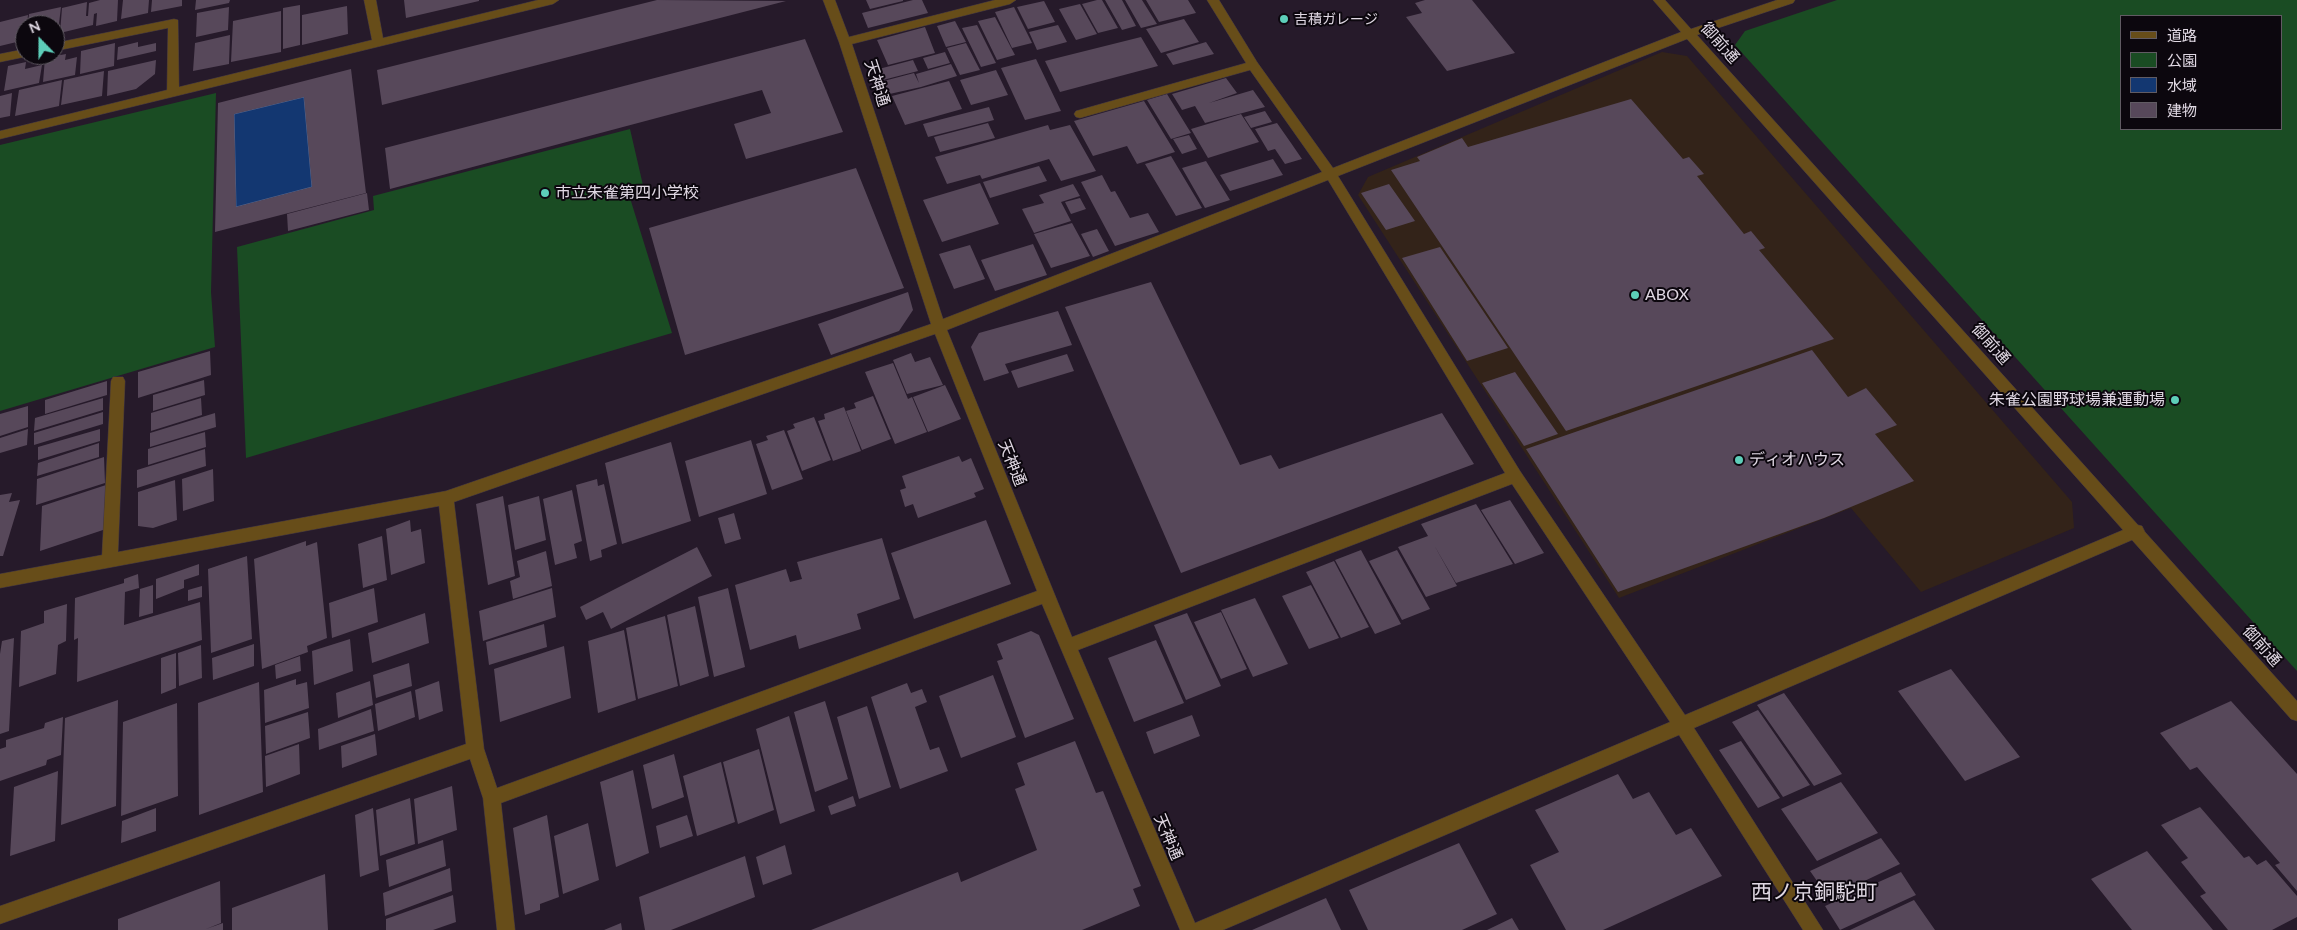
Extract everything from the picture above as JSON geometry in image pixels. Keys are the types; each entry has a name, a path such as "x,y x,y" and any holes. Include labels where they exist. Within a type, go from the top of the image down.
{"street":[{"path":"370,0 378,42"},
{"path":"0,135 553,0"},
{"name":"天神通","path":"828,0 845,42 939,328 1046,595 1189,930"},
{"path":"845,42 1010,0"},
{"path":"1213,0 1253,66 1331,175 1516,476 1682,725 1814,930"},
{"name":"御前通","path":"1659,0 2137,531 2297,712"},
{"path":"0,581 446,498 939,328 1688,34 1789,0"},
{"path":"65,45 174,23 173,92"},
{"path":"0,58 15,55"},
{"path":"1080,114 1253,66"},
{"path":"110,561 118,380"},
{"path":"1069,646 1516,476"},
{"path":"446,498 474,749 492,798 506,930"},
{"path":"1201,930 2137,531"},
{"path":"492,798 1046,595"},
{"path":"0,914 474,749"}],"shaded area":[{"path":"1662,52 1687,56 2072,502 2074,528 1921,592 1851,508 1619,598 1358,195 1368,177"}],"green space":[{"name":"朱雀公園野球場兼運動場","path":"1837,0 2297,0 2297,671 1735,45 1745,31"},
{"path":"216,93 211,292 215,347 0,411 0,145"},
{"path":"630,129 645,194 630,198 672,333 246,458 237,247 374,210 373,196"}],"water":[{"path":"304,97 312,187 236,207 234,114"}],"building":[{"path":"100,0 118,0 117,21 96,26 97,13 94,14 93,25 65,32 65,15 61,15 62,8 87,2 86,16 88,16 89,3"},
{"path":"123,0 149,0 148,13 121,19"},
{"path":"152,0 182,0 182,6 151,12"},
{"path":"196,0 230,0 229,3 195,10"},
{"path":"404,0 479,0 479,1 406,18"},
{"path":"657,0 786,1 382,105 377,70"},
{"path":"866,0 903,0 903,1 870,9"},
{"path":"913,0 922,0 928,13 868,28 862,13"},
{"path":"1102,0 1118,28 1098,33 1082,4"},
{"path":"1105,0 1122,0 1136,26 1122,30"},
{"path":"1125,0 1142,0 1157,24 1141,28"},
{"path":"1146,0 1188,0 1196,13 1159,22"},
{"path":"1425,0 1472,0 1515,53 1447,71 1406,17 1422,13 1415,3"},
{"path":"1044,1 1055,22 1028,29 1017,7"},
{"path":"1080,4 1097,34 1076,40 1059,9"},
{"path":"300,5 300,45 283,49 283,8"},
{"path":"347,6 348,34 302,45 302,15"},
{"path":"61,7 60,15 29,14"},
{"path":"229,7 228,30 196,37 197,13"},
{"path":"1014,7 1032,43 1012,48 995,12"},
{"path":"281,11 281,52 231,62 233,21"},
{"path":"995,17 1015,55 997,60 978,21"},
{"path":"15,18 15,42 0,46 0,22"},
{"path":"1184,19 1199,42 1161,53 1146,29"},
{"path":"955,21 966,42 946,47 937,26"},
{"path":"977,25 996,63 981,67 962,28"},
{"path":"1058,25 1067,42 1037,50 1029,32"},
{"path":"925,27 935,53 888,65 877,40"},
{"path":"230,35 229,64 193,71 195,43"},
{"path":"1141,37 1158,66 1060,92 1045,61"},
{"path":"805,39 843,132 746,159 734,124 771,113 762,90 390,189 385,148"},
{"path":"138,42 138,47 156,43 156,51 117,60 118,47"},
{"path":"1206,42 1214,54 1173,65 1166,54"},
{"path":"115,43 114,66 80,74 81,51"},
{"path":"966,43 980,70 960,75 947,48"},
{"path":"945,52 950,63 928,69 923,58"},
{"path":"77,57 75,75 43,82 44,65 65,65 65,60"},
{"path":"1036,59 1061,111 1025,120 1001,68"},
{"path":"156,60 155,74 136,89 107,96 108,71"},
{"path":"913,60 918,71 879,81 875,70"},
{"path":"951,64 957,76 921,87 885,95 880,82 914,73 919,83 916,74"},
{"path":"26,65 25,69 42,65 39,83 4,91 8,66"},
{"path":"351,69 366,193 215,232 218,103","holes":["304,97 312,187 236,207 234,114"]},
{"path":"996,70 1008,95 971,105 960,80"},
{"path":"104,71 102,96 61,105 64,80"},
{"path":"1226,78 1237,93 1209,103 1253,90 1265,107 1205,123 1195,106 1182,110 1172,94"},
{"path":"62,80 59,106 15,116 19,90"},
{"path":"949,81 962,109 905,125 892,96"},
{"path":"12,93 10,116 0,118 0,96"},
{"path":"1167,94 1191,133 1171,139 1147,100"},
{"name":"ABOX","path":"1631,99 1683,159 1689,157 1704,174 1697,176 1744,234 1751,231 1765,248 1759,250 1834,339 1566,431 1391,170 1420,161 1417,157 1462,138 1468,147"},
{"path":"1144,101 1175,152 1137,164 1127,146 1093,156 1074,121"},
{"path":"989,107 994,120 928,137 923,124"},
{"path":"1265,111 1272,122 1251,128 1244,117"},
{"path":"1241,114 1259,142 1208,158 1191,129"},
{"path":"988,123 995,138 940,152 934,137"},
{"path":"1277,123 1302,159 1285,164 1275,149 1268,151 1255,129"},
{"path":"1048,125 1050,130 1070,125 1096,171 1061,181 1049,159 982,179 980,175 947,184 935,157"},
{"path":"1189,135 1197,149 1182,154 1173,139"},
{"path":"1171,156 1202,208 1176,216 1145,164"},
{"path":"1273,159 1283,175 1230,191 1220,175"},
{"path":"1206,161 1230,200 1205,208 1182,168"},
{"path":"1039,166 1047,181 990,198 983,182"},
{"path":"856,168 904,288 685,355 649,228"},
{"path":"1102,175 1111,192 1115,191 1130,218 1148,213 1159,232 1115,246 1081,182"},
{"path":"980,183 999,224 942,242 923,200"},
{"path":"1073,184 1080,196 1061,202 1071,221 1034,233 1022,209 1044,203 1039,195"},
{"path":"1389,184 1415,221 1386,230 1361,193"},
{"path":"367,193 369,210 288,231 287,214"},
{"path":"1080,198 1086,209 1071,214 1065,202"},
{"path":"1072,223 1090,256 1051,268 1034,234"},
{"path":"1097,229 1109,251 1093,257 1081,234"},
{"path":"1033,244 1047,275 995,291 981,260"},
{"path":"970,245 985,279 954,289 939,254"},
{"path":"1440,247 1508,348 1467,361 1402,258"},
{"path":"1151,282 1240,465 1271,455 1279,469 1442,413 1474,464 1181,573 1065,307"},
{"path":"908,292 913,310 899,331 831,355 818,324"},
{"path":"1058,311 1072,345 1005,364 1009,373 984,381 971,347 979,333"},
{"path":"1812,350 1848,397 1866,388 1897,425 1875,434 1914,481 1824,518 1618,592 1526,449"},
{"path":"210,351 211,375 138,398 138,372"},
{"path":"911,353 915,362 930,357 943,385 907,394 893,360"},
{"path":"1067,354 1074,371 1018,388 1011,371"},
{"path":"893,363 908,399 912,397 927,432 895,444 865,372"},
{"path":"1515,372 1558,434 1524,446 1482,383"},
{"path":"204,380 205,395 153,411 153,395"},
{"path":"107,381 107,395 45,414 45,400"},
{"path":"945,385 961,419 928,432 913,397"},
{"path":"873,396 891,439 862,450 846,411 856,408 854,403"},
{"path":"103,398 103,410 34,431 35,418"},
{"path":"201,398 202,415 151,431 151,413"},
{"path":"28,406 28,427 0,436 0,414"},
{"path":"844,407 861,451 833,461 818,421 825,419 824,414"},
{"path":"103,412 103,424 34,445 34,433"},
{"path":"215,413 216,427 150,447 150,433"},
{"path":"814,417 831,460 802,471 787,431 795,428 793,424"},
{"path":"28,429 27,445 0,453 0,438"},
{"path":"100,429 100,441 38,460 38,447"},
{"path":"784,430 803,479 772,490 756,444 768,440 766,436"},
{"path":"205,432 206,447 148,465 148,449"},
{"path":"751,440 767,494 699,517 685,461"},
{"path":"671,442 691,521 622,544 605,463"},
{"path":"99,443 99,457 37,476 38,463"},
{"path":"205,449 206,466 137,488 137,470"},
{"path":"959,456 962,462 971,458 984,489 974,493 976,497 918,518 913,504 905,507 900,490 906,488 902,476"},
{"path":"104,457 105,483 36,505 37,479"},
{"path":"213,469 214,501 183,511 182,479"},
{"path":"597,479 598,486 604,484 617,544 601,550 602,557 590,561 576,485"},
{"path":"175,480 177,520 153,528 138,526 138,492"},
{"path":"106,485 106,529 40,551 42,506"},
{"path":"572,490 582,541 574,544 577,558 555,565 543,499"},
{"path":"12,493 9,502 20,500 3,556 0,556 0,495"},
{"path":"503,496 515,576 488,585 476,504"},
{"path":"539,496 546,540 515,550 508,505"},
{"path":"1510,500 1544,553 1515,564 1481,510"},
{"path":"1476,504 1513,564 1456,583 1434,545 1457,586 1426,597 1398,547 1428,536 1421,524"},
{"path":"734,513 741,539 725,544 718,518"},
{"path":"410,520 411,532 421,529 425,563 391,575 386,529"},
{"path":"986,520 1011,584 914,619 891,553"},
{"path":"382,536 387,580 363,588 358,544"},
{"path":"882,538 900,599 857,614 861,629 799,649 796,635 750,650 735,585 786,569 790,582 802,579 797,562"},
{"path":"306,541 306,546 317,542 327,638 307,646 308,652 262,669 254,559"},
{"path":"697,547 712,576 611,629 603,612 586,620 580,607"},
{"path":"1361,550 1401,624 1375,634 1335,560"},
{"path":"1397,550 1430,609 1402,620 1369,561"},
{"path":"546,551 552,586 513,599 510,581 520,577 517,561"},
{"path":"247,556 252,639 211,653 208,569"},
{"path":"1334,561 1369,627 1341,638 1306,572"},
{"path":"199,564 199,575 184,580 184,588 156,599 156,579"},
{"path":"138,574 139,588 125,592 124,625 200,602 202,640 77,682 78,638 74,640 75,598 124,583 124,579"},
{"path":"153,585 153,613 139,617 140,589"},
{"path":"1311,585 1339,638 1309,649 1282,596"},
{"path":"202,586 202,597 188,601 188,590"},
{"path":"374,588 378,622 332,638 329,603"},
{"path":"552,588 556,617 483,641 479,611"},
{"path":"728,588 745,667 714,677 698,597"},
{"path":"1255,598 1288,664 1253,677 1221,610"},
{"path":"67,604 66,641 58,645 56,674 19,687 21,631 44,623 44,611"},
{"path":"695,606 709,676 680,686 667,615"},
{"path":"1221,612 1247,669 1221,679 1194,622"},
{"path":"425,613 429,643 372,663 368,633"},
{"path":"1187,613 1221,686 1186,700 1154,625"},
{"path":"665,616 678,686 638,699 626,628"},
{"path":"544,624 547,647 489,665 486,642"},
{"path":"624,630 636,700 598,713 588,641"},
{"path":"1031,631 1039,635 1074,719 1025,738 997,661 1003,659 997,644"},
{"path":"14,638 9,731 0,734 0,654 2,641"},
{"path":"350,639 353,671 314,685 312,651"},
{"path":"1156,640 1184,703 1134,722 1108,658"},
{"path":"254,644 254,666 213,680 212,658"},
{"path":"201,645 202,678 179,686 178,653"},
{"path":"564,646 571,698 500,722 494,669"},
{"path":"176,653 176,688 161,694 161,658"},
{"path":"300,656 301,671 276,679 275,665"},
{"path":"409,663 412,686 376,698 373,675"},
{"path":"1951,669 2020,757 1965,781 1898,691"},
{"path":"993,675 1016,737 961,758 939,696"},
{"path":"296,679 296,685 307,682 309,708 265,723 264,690"},
{"path":"370,681 373,705 338,718 336,693"},
{"path":"439,681 443,711 419,720 415,690"},
{"path":"259,682 263,792 199,815 198,703"},
{"path":"907,683 911,693 922,689 927,702 915,707 930,750 939,747 948,771 900,789 871,697"},
{"path":"411,691 415,717 378,731 375,704"},
{"path":"1784,693 1842,774 1814,786 1757,705"},
{"path":"118,700 116,806 61,825 65,718"},
{"path":"825,701 848,779 815,792 794,712"},
{"path":"2231,701 2297,774 2297,891 2275,865 2280,863 2197,767 2190,770 2160,733"},
{"path":"177,703 178,796 121,816 123,722"},
{"path":"867,706 891,787 859,799 837,717"},
{"path":"371,709 374,731 319,750 318,729"},
{"path":"1758,710 1810,785 1783,797 1732,722"},
{"path":"308,712 310,738 266,754 265,726"},
{"path":"1192,715 1200,736 1154,754 1146,732"},
{"path":"789,716 815,811 780,824 756,729"},
{"path":"63,717 61,755 47,760 46,765 0,781 0,749 6,747 6,740 44,728 45,723"},
{"path":"375,734 377,755 342,768 341,746"},
{"path":"1075,741 1096,793 1103,791 1141,886 1133,889 1140,906 1082,930 811,930 958,872 961,882 1037,850 1015,789 1025,785 1017,763"},
{"path":"1741,741 1780,798 1758,808 1719,750"},
{"path":"299,744 300,774 266,787 265,756"},
{"path":"759,749 774,810 738,824 723,762"},
{"path":"674,754 684,797 652,809 643,765"},
{"path":"721,762 735,822 697,836 683,776"},
{"path":"633,770 649,853 616,867 600,782"},
{"path":"58,771 55,841 10,856 14,787"},
{"path":"1618,774 1633,799 1649,792 1676,835 1691,828 1722,876 1603,930 1566,930 1530,865 1559,852 1535,810"},
{"path":"1841,782 1878,833 1817,861 1781,809"},
{"path":"452,786 457,830 418,844 414,799"},
{"path":"853,796 856,806 831,815 828,806"},
{"path":"410,798 415,844 380,856 376,810"},
{"path":"2200,807 2244,858 2249,856 2257,865 2266,860 2297,896 2297,917 2272,930 2228,930 2200,896 2206,893 2181,862 2188,858 2161,825"},
{"path":"156,808 156,831 121,843 122,821"},
{"path":"373,808 379,870 360,877 355,815"},
{"path":"547,815 559,897 540,904 540,910 525,915 513,828"},
{"path":"687,815 693,836 660,848 656,826"},
{"path":"588,823 599,880 563,894 554,836"},
{"path":"1881,838 1900,864 1829,898 1810,871"},
{"path":"443,840 446,866 389,887 386,860"},
{"path":"1459,843 1497,914 1462,930 1368,930 1349,890"},
{"path":"785,845 792,874 763,885 756,857"},
{"path":"2147,851 2213,930 2132,930 2091,879"},
{"path":"745,856 755,897 671,930 645,930 639,897"},
{"path":"450,868 452,891 385,916 383,893"},
{"path":"1901,872 1916,895 1840,930 1825,906"},
{"path":"325,874 328,930 232,930 232,908"},
{"path":"220,881 221,923 206,929 223,923 223,930 118,930 118,919"},
{"path":"453,895 456,922 433,930 386,930 386,919"},
{"path":"1326,898 1341,930 1252,930"},
{"path":"1914,900 1935,930 1850,930"},
{"path":"1512,918 1519,930 1487,930"},
{"path":"621,923 622,930 604,930"}],"place":[{"name":"吉積ガレージ","path":"1284,19"},
{"name":"市立朱雀第四小学校","path":"545,193"},
{"name":"ABOX","path":"1635,295"},
{"name":"朱雀公園野球場兼運動場","path":"2175,400"},
{"name":"ディオハウス","path":"1739,460"}],"district":[{"name":"西ノ京銅駝町","path":"1814,892"}]}
